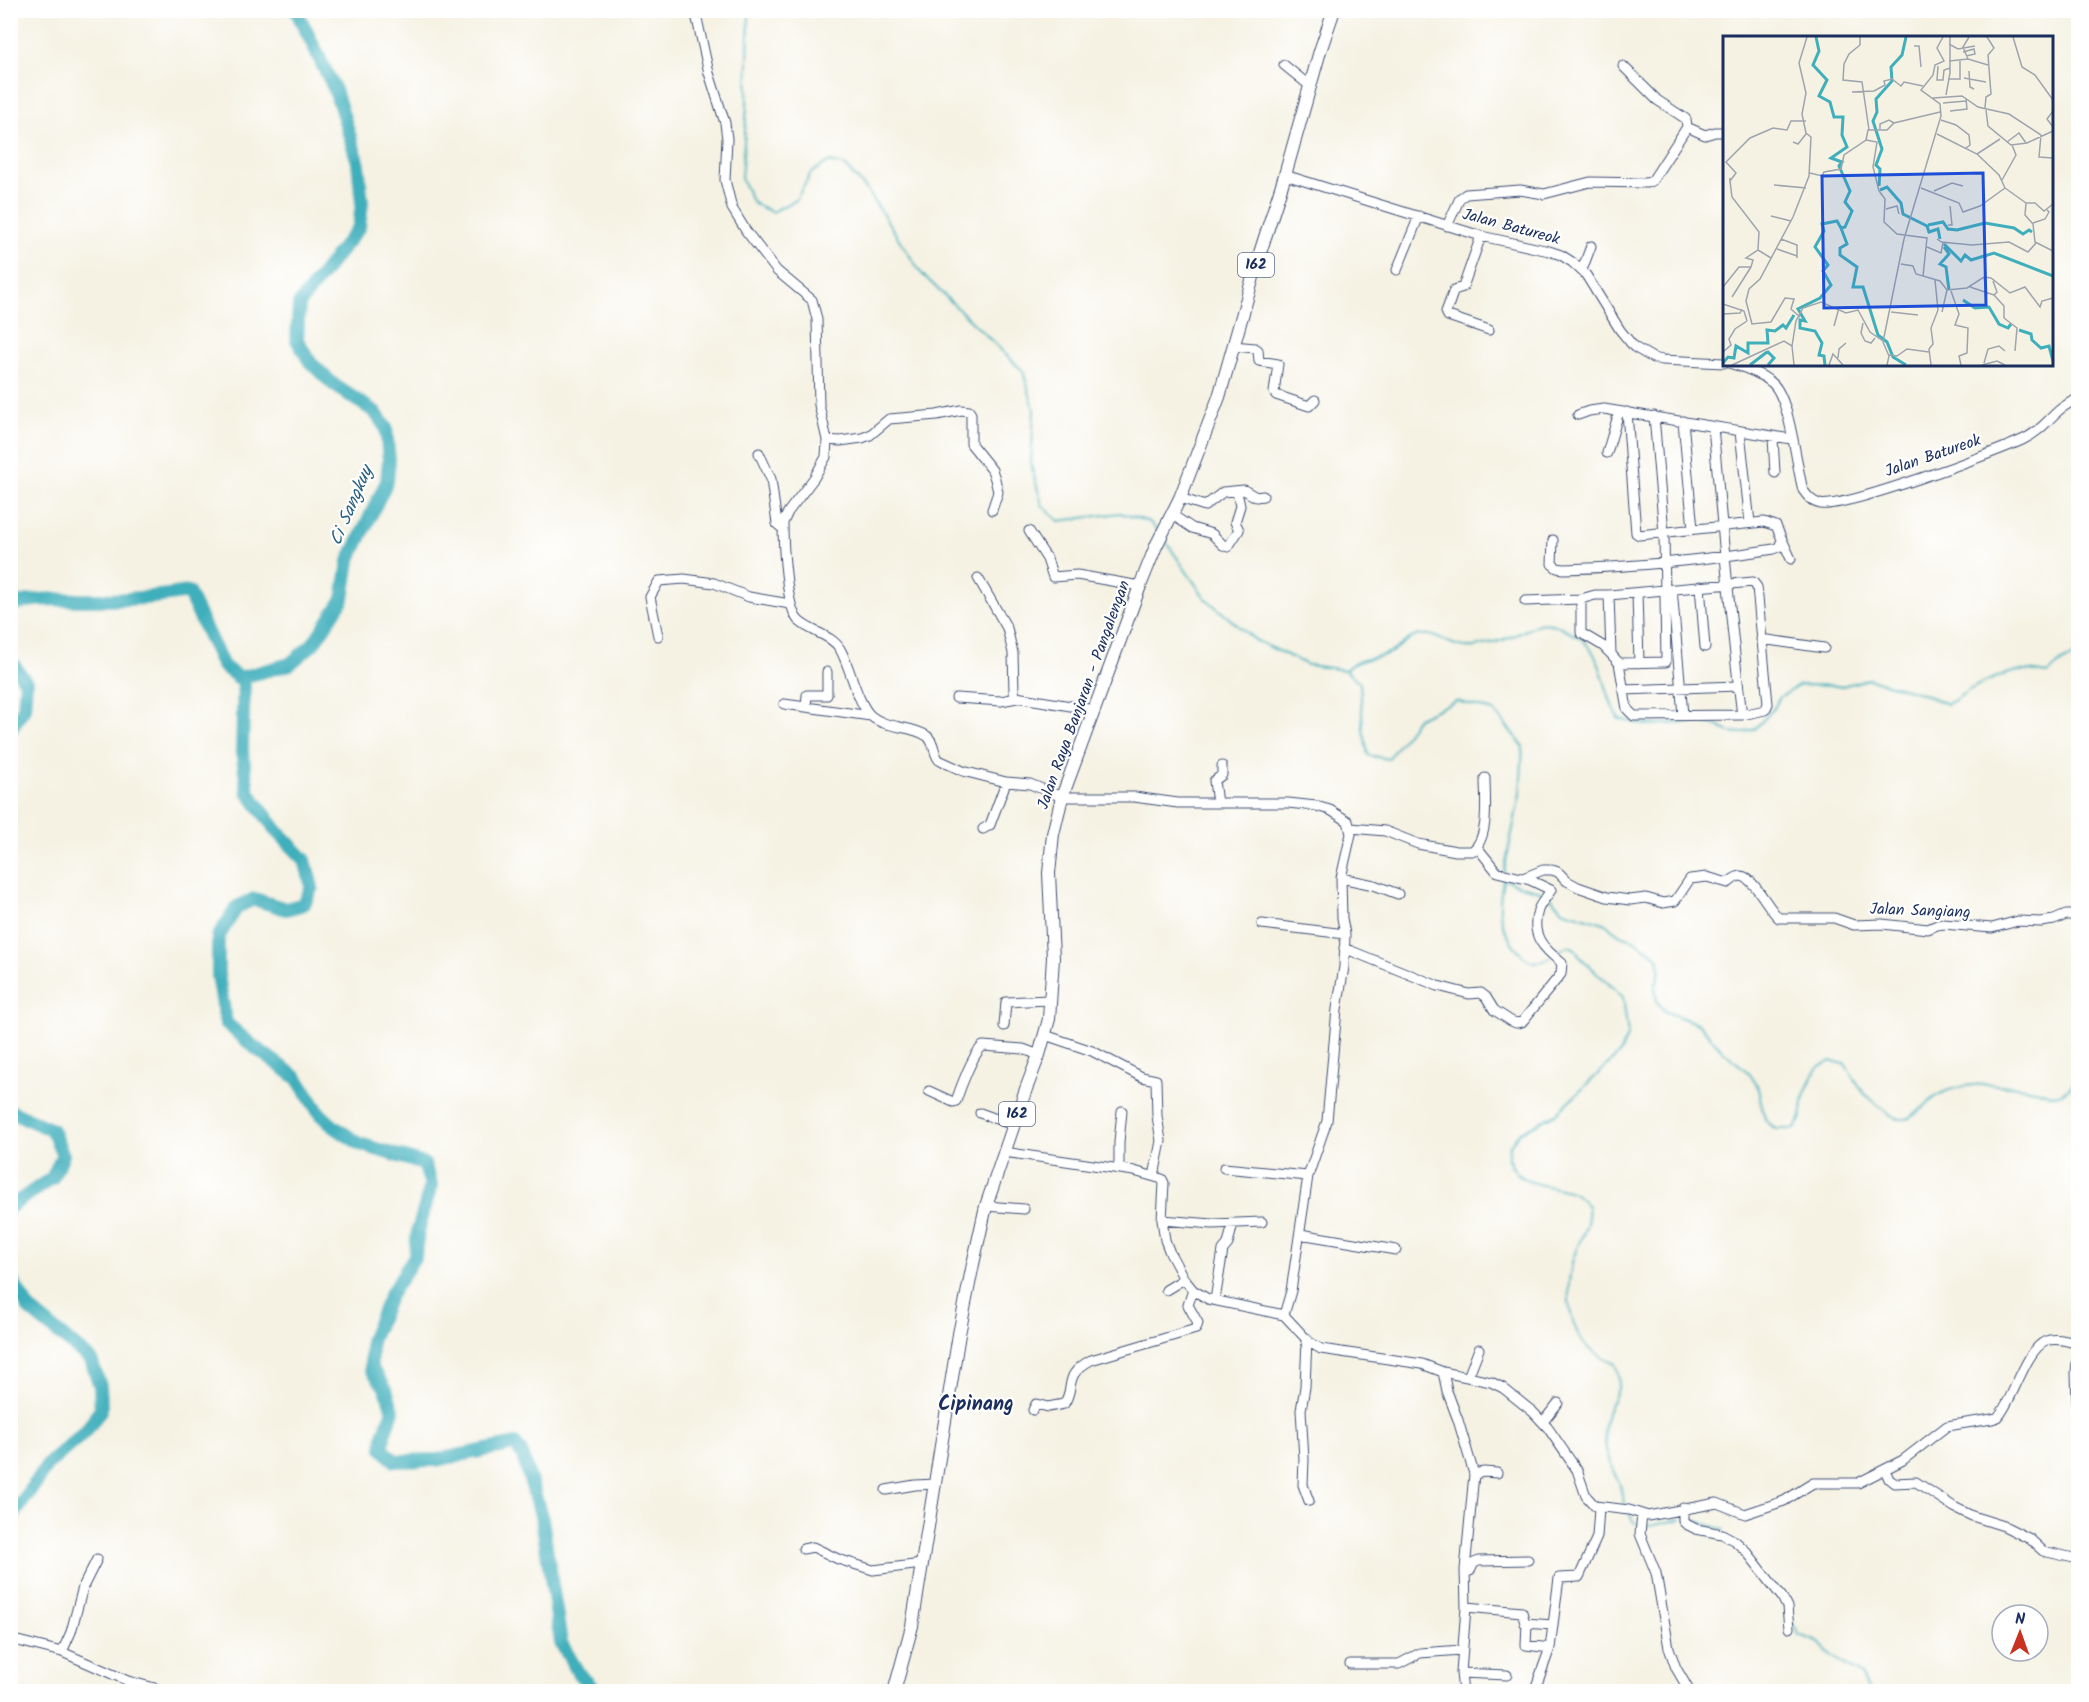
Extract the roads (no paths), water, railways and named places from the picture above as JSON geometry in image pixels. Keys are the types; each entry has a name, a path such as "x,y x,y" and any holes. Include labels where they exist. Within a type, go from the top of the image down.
{"main road":[{"name":"Jalan Raya Banjaran - Pangalengan","path":"894,1692 912,1626 959,1334 986,1206 1039,1055 1049,1018 1053,958 1049,873 1053,834 1062,797 1140,586 1156,546 1180,498 1219,397 1258,256 1285,175 1334,10"}],"street":[{"path":"695,10 709,73 725,123 725,180 732,208 746,231 777,271 812,300 817,319 819,405 827,440 825,462 788,512 783,529 790,604 795,617 800,622 831,640 839,648 856,690 871,716"},
{"path":"1284,66 1310,86"},
{"path":"1447,226 1460,198 1466,194 1520,190 1544,194 1590,182 1646,183 1652,181 1687,128 1686,119 1657,100 1623,66"},
{"path":"1687,128 1705,135 1723,132"},
{"name":"Jalan Batureok","path":"1285,175 1481,236 1549,251 1572,262 1587,275 1620,330 1634,346 1653,358 1662,360 1723,363"},
{"path":"1397,270 1419,216"},
{"path":"1481,236 1462,287 1454,290 1446,314 1490,330"},
{"path":"1582,270 1591,246"},
{"path":"1233,346 1255,348 1258,350 1259,361 1278,363 1274,392 1276,395 1309,406 1315,400"},
{"name":"Jalan Batureok","path":"1739,366 1750,369 1773,383 1786,407 1803,490 1811,500 1821,504 1834,504 1926,476 2023,440 2048,423 2053,414 2061,408 2079,399"},
{"path":"1578,415 1595,409 1623,412 1773,438 1791,439"},
{"path":"827,440 862,438 870,435 886,420 892,418 969,411 971,414 971,444 992,470 995,479 998,492 992,510"},
{"path":"1607,453 1623,412"},
{"path":"1623,412 1636,533 1639,535 1664,533 1764,522 1776,525 1791,559"},
{"path":"1654,416 1666,564 1683,716"},
{"path":"1683,421 1693,529"},
{"path":"1713,427 1742,716"},
{"path":"1740,432 1750,523"},
{"path":"1773,438 1775,473"},
{"path":"759,453 771,479 777,524 783,529"},
{"path":"1180,498 1205,506 1223,492 1244,490 1256,496 1263,496"},
{"path":"1171,515 1192,528 1212,534 1228,547 1239,530 1235,522 1240,506 1238,492"},
{"path":"1029,531 1047,559 1053,578 1077,574 1140,586"},
{"path":"1553,540 1552,564 1559,568 1666,564 1774,549 1779,547 1782,540"},
{"path":"978,578 1007,628 1012,653 1014,692 1017,698"},
{"path":"658,636 650,597 657,582 661,580 704,581 748,597 790,604"},
{"path":"1525,601 1581,599 1595,595 1756,583 1768,704 1765,710 1742,716 1634,716 1628,712 1620,663 1604,646 1581,633 1581,599"},
{"path":"1700,586 1705,647"},
{"path":"1620,663 1666,662 1669,589"},
{"path":"1637,593 1640,663"},
{"path":"1609,595 1611,654"},
{"path":"1761,639 1824,648"},
{"path":"806,707 807,695 826,695 827,672"},
{"path":"1623,690 1738,686"},
{"path":"956,698 1000,701 1017,698 1043,700 1095,710"},
{"path":"784,704 871,716 926,735 939,760 963,771 1006,782 1030,784 1062,797 1123,797 1178,803 1288,803 1316,806 1340,815 1348,821 1351,834 1341,878 1344,967 1337,1008 1327,1121 1308,1176 1291,1291 1284,1316"},
{"path":"1217,802 1214,781 1222,775 1222,766"},
{"path":"1351,828 1385,831 1418,844 1456,851 1472,851 1477,847 1485,820 1485,778"},
{"path":"983,829 990,825 1006,782"},
{"path":"1344,948 1438,986 1469,994 1481,993 1486,996 1494,1010 1511,1022 1519,1023 1556,981 1562,970 1562,963 1545,950 1538,941 1538,911 1549,893 1523,878 1497,872 1477,847"},
{"name":"Jalan Sangiang","path":"1523,878 1543,870 1555,870 1578,887 1597,894 1630,900 1646,898 1663,903 1675,901 1690,879 1707,877 1728,883 1736,877 1744,877 1751,882 1775,914 1783,918 1828,918 1854,925 1882,924 1928,929 1943,924 1992,928 2018,921 2041,922 2066,915 2079,915"},
{"path":"1341,878 1380,887 1398,894"},
{"path":"1262,924 1344,934"},
{"path":"1004,1026 1006,1002 1050,1000"},
{"path":"1045,1035 1092,1051 1142,1077 1156,1080 1157,1116 1161,1141 1154,1176"},
{"path":"929,1091 953,1102 956,1101 962,1080 979,1049 983,1046 1023,1049 1039,1055"},
{"path":"1119,1169 1122,1111"},
{"path":"980,1113 1013,1125"},
{"path":"1004,1152 1119,1169 1162,1179 1164,1183 1162,1220 1170,1253 1184,1278 1200,1295 1284,1316 1307,1339 1321,1349 1402,1360 1443,1372 1491,1382 1511,1393 1543,1422 1577,1470 1586,1496 1595,1506 1624,1510 1642,1518 1652,1515 1683,1514 1717,1503 1745,1514 1784,1501 1813,1483 1858,1483 1903,1460 1947,1426 1998,1417 2034,1353 2044,1342 2055,1340 2079,1344"},
{"path":"1224,1168 1308,1176"},
{"path":"986,1206 1024,1209"},
{"path":"1162,1220 1262,1222"},
{"path":"1215,1300 1223,1250 1228,1244 1233,1223"},
{"path":"1300,1233 1396,1250"},
{"path":"1166,1290 1184,1278"},
{"path":"1033,1410 1036,1404 1048,1407 1064,1404 1072,1376 1080,1366 1091,1360 1158,1342 1198,1328 1198,1323 1188,1305 1193,1290"},
{"path":"1307,1339 1305,1387 1301,1410 1304,1485 1309,1501"},
{"path":"1468,1377 1479,1349"},
{"path":"2079,1351 2076,1372 2079,1433"},
{"path":"1443,1372 1473,1473 1465,1572 1466,1607 1461,1673 1463,1692"},
{"path":"1543,1422 1558,1403"},
{"path":"1885,1470 1889,1479 1894,1483 1916,1482 1963,1512 2004,1526 2030,1539 2043,1551 2079,1559"},
{"path":"1473,1473 1497,1473"},
{"path":"886,1491 915,1485 936,1484"},
{"path":"1534,1692 1550,1648 1558,1578 1579,1577 1597,1537 1599,1508"},
{"path":"1683,1514 1696,1530 1722,1534 1735,1541 1747,1552 1782,1597 1787,1607 1789,1628"},
{"path":"1642,1518 1640,1534 1656,1574 1669,1648 1676,1668 1690,1692"},
{"path":"803,1549 813,1547 838,1559 873,1570 922,1564"},
{"path":"62,1652 71,1632 83,1587 97,1559"},
{"path":"1465,1572 1470,1571 1474,1563 1479,1561 1528,1560"},
{"path":"1466,1607 1522,1612 1527,1623 1526,1645 1550,1648"},
{"path":"1527,1623 1553,1626"},
{"path":"10,1639 62,1652 128,1681 170,1692"},
{"path":"1350,1664 1399,1664 1419,1653 1462,1650"},
{"path":"1461,1673 1507,1675"},
{"path":"125,1692 128,1681"}],"waterway":[{"name":"Ci Sangkuy","path":"10,606 43,600 121,599 188,592 223,666 239,678 290,664 313,644 343,599 349,561 387,481 389,460 386,428 375,412 334,385 310,362 297,340 299,304 359,227 362,203 358,162 335,90 296,10"},
{"path":"749,10 747,107 741,178 753,203 772,212 796,200 811,173 828,162 844,165 867,190 921,273 1023,371 1034,409 1031,465 1042,505 1059,521 1120,513 1150,522 1158,532"},
{"path":"1164,539 1205,598 1255,640 1308,665 1345,670 1360,683 1363,729 1368,755 1388,759 1418,718 1456,701 1494,711 1523,746 1520,794 1504,872"},
{"path":"1345,670 1361,661 1385,655 1417,636 1435,636 1459,646 1474,647 1508,638 1544,623 1564,628 1587,644 1599,664 1613,709 1619,719 1645,725 1702,722 1716,725 1729,732 1742,733 1755,729 1774,708 1780,697 1800,685 1842,686 1869,679 1920,693 1947,704 1975,687 2008,673 2030,671 2047,674 2062,662 2078,654"},
{"name":"Ci Sangkuy","path":"10,660 26,682 24,708 10,731"},
{"path":"244,677 242,751 248,792 277,831 305,860 312,887 304,904 286,909 254,899 237,907 218,937 218,975 226,1023 297,1078 320,1114 333,1126 360,1144 424,1164 431,1185 418,1231 415,1256 389,1297 371,1341 371,1368 386,1389 393,1411 384,1434 383,1449 395,1461 436,1460 515,1444 523,1456 542,1519 561,1643 579,1674 597,1692"},
{"path":"1503,878 1545,893"},
{"path":"1503,880 1500,913 1504,927 1518,951 1531,961 1538,962 1551,956"},
{"path":"1550,896 1562,910 1604,923 1658,957 1660,970 1655,989 1657,1002 1666,1012 1699,1024 1723,1051 1749,1073 1757,1085 1765,1119 1775,1129 1795,1129 1801,1117 1804,1096 1812,1077 1820,1066 1831,1061 1845,1064 1864,1093 1896,1119 1911,1117 1940,1094 1952,1089 1996,1085 2026,1088 2052,1095 2068,1089 2078,1075"},
{"path":"1556,953 1567,946 1574,948 1582,959 1623,997 1628,1034 1620,1053 1556,1114 1519,1133 1510,1145 1508,1159 1520,1176 1528,1181 1574,1193 1588,1206 1587,1221 1572,1263 1569,1305 1574,1325 1584,1343 1594,1353 1615,1364 1618,1374 1618,1389 1607,1413 1604,1427 1608,1457 1620,1485 1626,1507"},
{"name":"Ci Sangkuy","path":"10,1111 52,1130 63,1155 52,1178 10,1207"},
{"name":"Ci Sangkuy","path":"10,1277 29,1309 91,1360 100,1386 101,1409 86,1431 47,1465 10,1521"},
{"path":"1629,1512 1632,1520 1637,1524"},
{"path":"1687,1518 1724,1530"},
{"path":"1643,1525 1650,1526 1681,1519"},
{"path":"1792,1622 1799,1635 1818,1642 1833,1657 1861,1675 1870,1692"}],"district":[{"name":"Cipinang","path":"976,1405"}]}
